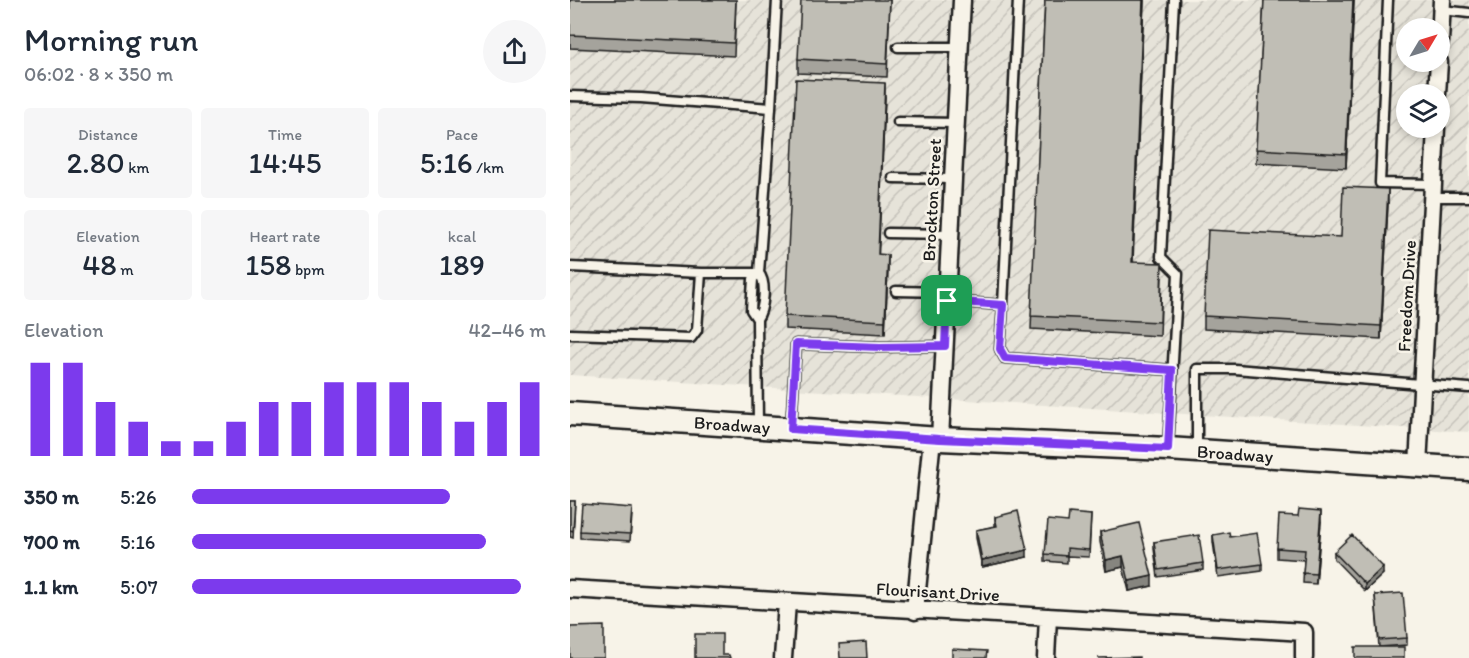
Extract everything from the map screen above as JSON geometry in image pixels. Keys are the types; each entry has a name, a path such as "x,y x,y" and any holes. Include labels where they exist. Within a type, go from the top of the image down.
{"main road":[{"name":"Broadway","path":"570,414 1469,469"}],"street":[{"name":"Brockton Street","path":"915,610 945,346 962,0"},
{"name":"Freedom Drive","path":"1418,466 1435,138"},
{"name":"Flourisant Drive","path":"570,589 1304,632 1304,658"},
{"path":"783,658 787,603"},
{"path":"1046,658 1048,617"}],"lane":[{"path":"758,426 757,319 752,310 753,279 759,273 777,0"},
{"path":"1018,0 1000,349 1005,358 1172,370"},
{"path":"1168,449 1178,274 1161,257 1174,0"},
{"path":"1388,0 1380,183 1469,197"},
{"path":"1442,5 1469,13"},
{"path":"898,47 960,47"},
{"path":"570,96 641,98 771,108"},
{"path":"898,122 956,123"},
{"path":"892,177 953,179"},
{"path":"888,232 950,234"},
{"path":"570,267 701,273 759,273"},
{"path":"570,334 691,338 697,330 701,273"},
{"path":"896,291 1003,305"},
{"path":"791,429 796,344 880,347 945,346"},
{"path":"1197,451 1197,369 1235,369 1469,388"}],"shaded area":[{"path":"570,0 1469,0 1469,432 570,375"}],"building":[{"path":"570,0 736,0 734,43 570,35"},
{"path":"801,0 890,0 887,64 798,59"},
{"path":"1045,0 1143,0 1132,262 1162,263 1160,322 1031,316"},
{"path":"1264,0 1353,0 1346,154 1256,149"},
{"path":"796,79 885,83 878,254 888,255 885,321 785,316"},
{"path":"1343,187 1388,189 1381,326 1204,316 1208,230 1341,237"},
{"path":"570,501 575,501 573,531 570,530"},
{"path":"582,504 632,508 630,534 580,531"},
{"path":"1299,509 1321,511 1316,574 1303,573 1305,550 1277,548 1279,515 1298,516"},
{"path":"1018,511 1027,550 982,560 976,530 997,526 995,517"},
{"path":"1069,513 1091,515 1089,550 1067,548 1067,556 1045,554 1048,520 1068,522"},
{"path":"1139,523 1152,576 1129,581 1123,556 1106,560 1100,532"},
{"path":"1229,532 1230,537 1257,533 1262,564 1218,570 1213,535"},
{"path":"1199,535 1203,563 1158,570 1154,542"},
{"path":"1352,535 1383,567 1365,584 1334,552"},
{"path":"1403,593 1407,638 1379,640 1375,595"},
{"path":"604,626 604,658 570,658 570,627"},
{"path":"695,634 722,634 722,655 729,655 730,658 695,658"},
{"path":"866,642 867,658 840,658 839,644"},
{"path":"1355,647 1404,647 1404,658 1355,658"},
{"path":"952,649 987,651 986,658 952,658"}],"route":[{"path":"947,301 1003,305 1000,349 1005,358 1172,370 1168,449 940,439 791,429 796,344 880,347 945,346 947,301"}]}
